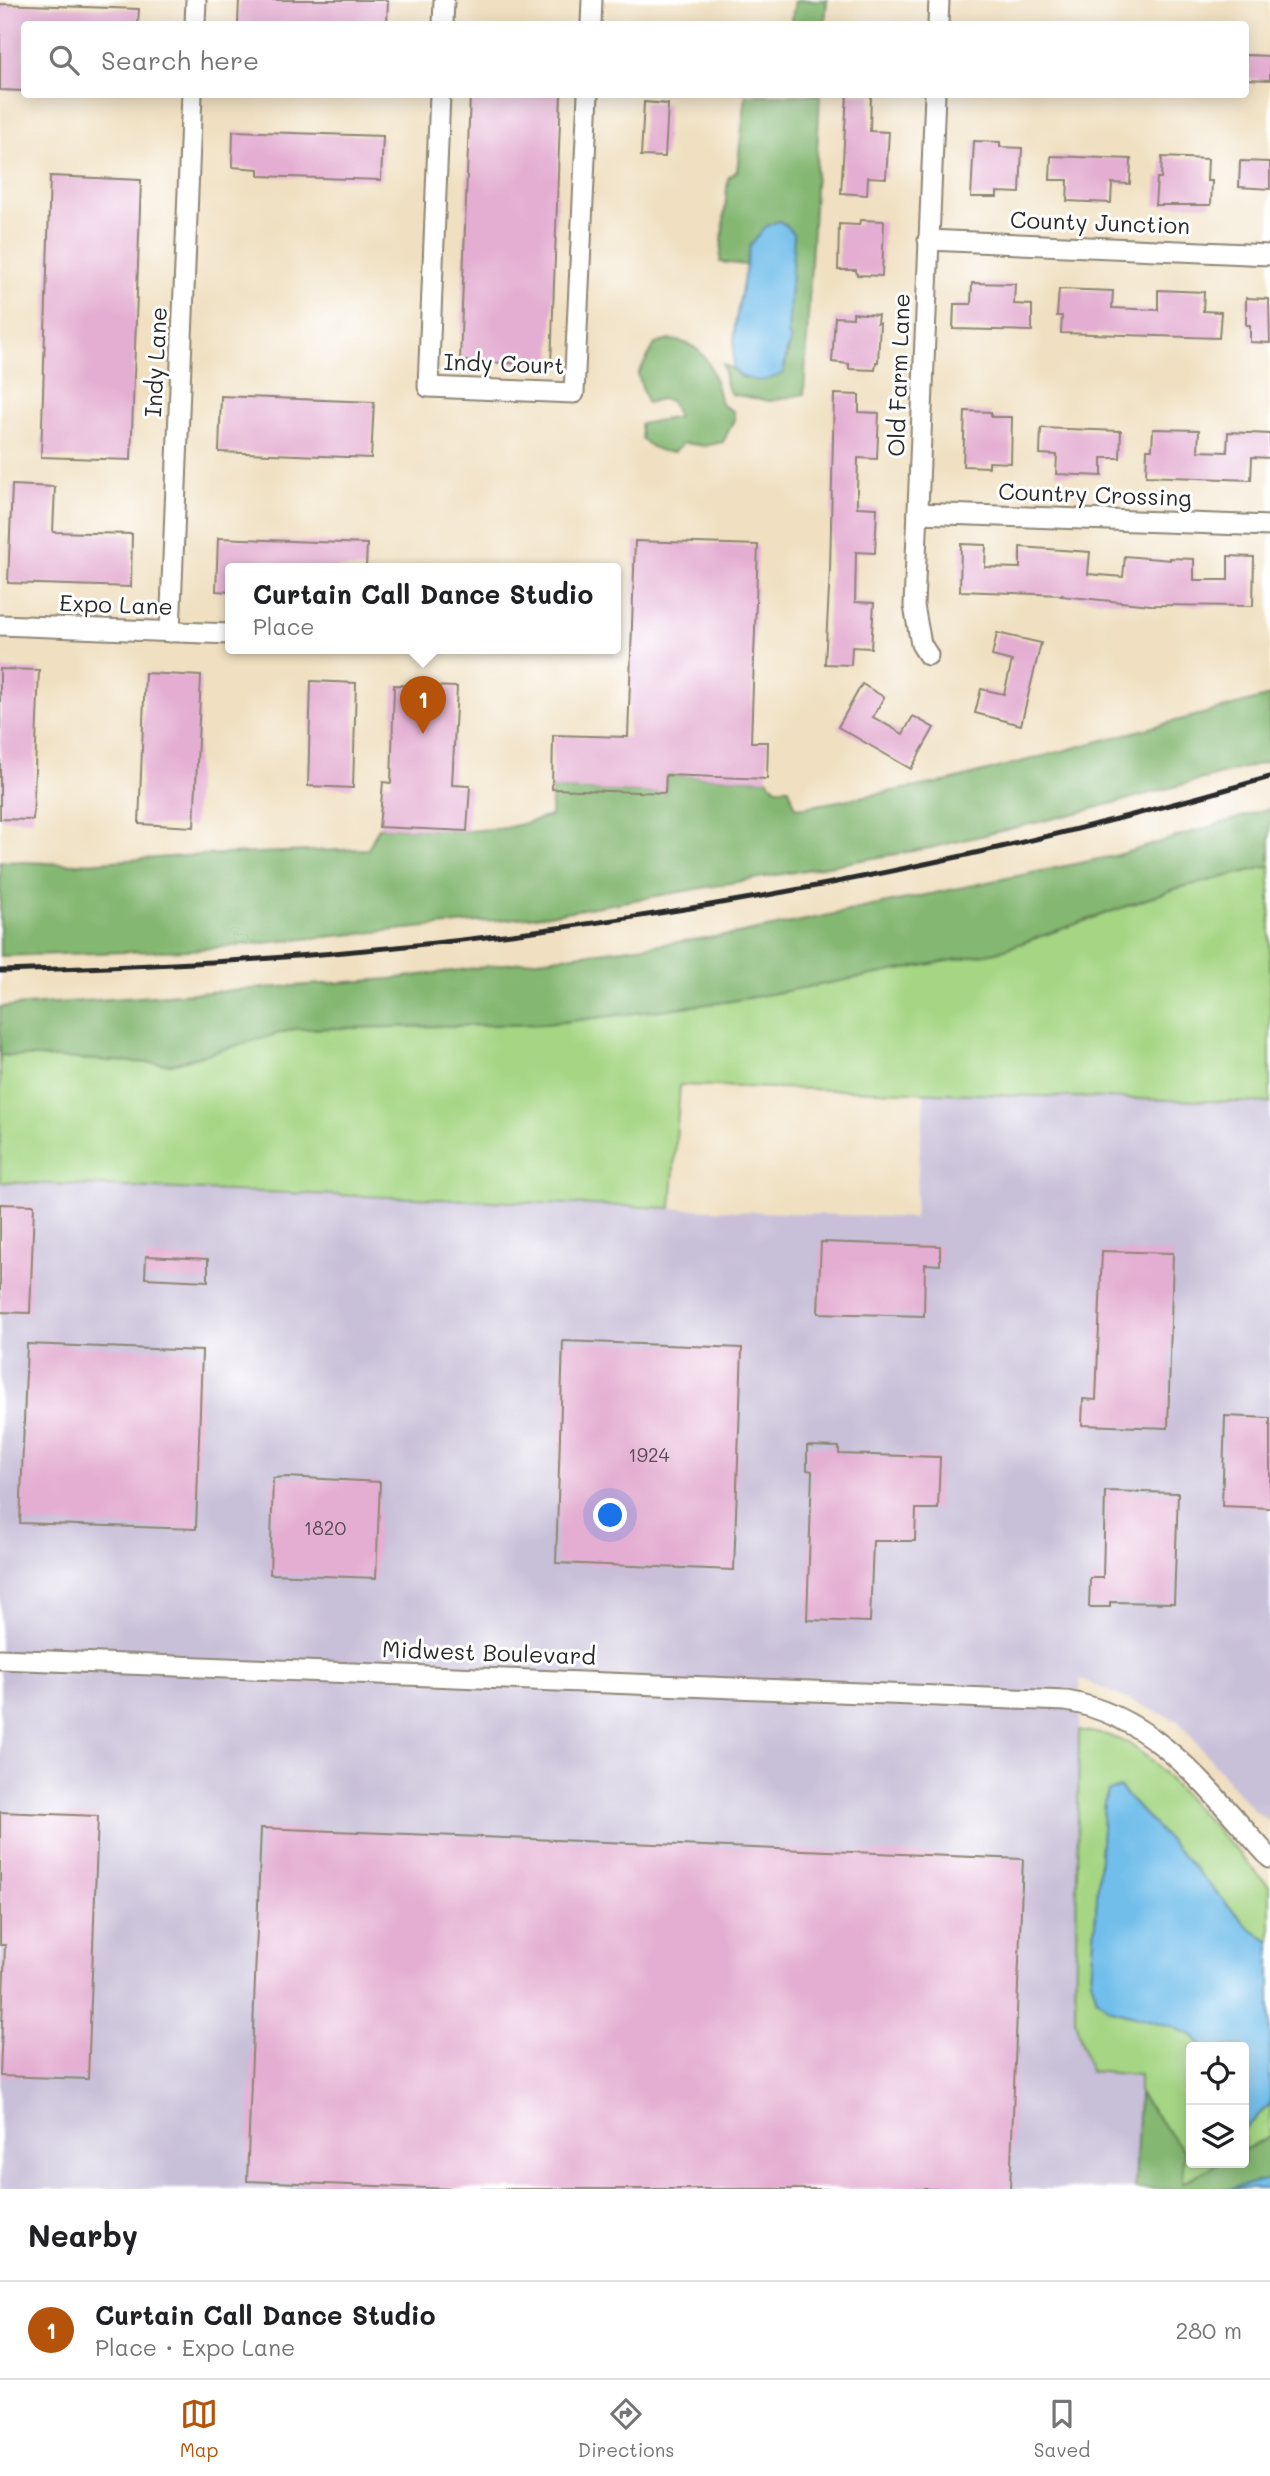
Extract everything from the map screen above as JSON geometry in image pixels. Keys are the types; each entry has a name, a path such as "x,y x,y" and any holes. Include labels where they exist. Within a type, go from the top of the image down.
{"street":[{"path":"195,21 196,0"},
{"path":"443,21 444,0"},
{"path":"591,21 592,0"},
{"path":"938,21 939,0"},
{"name":"Indy Lane","path":"170,632 192,98"},
{"name":"Indy Court","path":"440,98 428,387 574,393 588,98"},
{"name":"Old Farm Lane","path":"928,656 921,644 914,606 935,98"},
{"name":"County Junction","path":"928,240 1270,255"},
{"name":"Country Crossing","path":"918,513 1270,526"},
{"name":"Expo Lane","path":"0,625 225,634"},
{"name":"Midwest Boulevard","path":"0,1659 1073,1702 1108,1712 1132,1723 1162,1744 1270,1858"}],"shaded area":[{"path":"925,1091 1270,1103 1270,1822 1253,1810 1178,1721 1080,1679 1075,2020 1139,2075 1135,2189 0,2189 0,1182 914,1218"}],"green space":[{"path":"795,0 827,0 825,21 792,21"},
{"path":"746,98 820,98 804,394 770,401 731,394 726,385 723,364 742,378 783,373 791,340 788,334 794,235 750,246 746,265 720,262 728,178 737,171"},
{"path":"669,340 692,346 707,360 721,404 734,412 734,420 723,442 705,446 684,443 674,452 665,452 642,440 640,424 678,417 671,401 660,399 647,403 638,374 655,344"},
{"path":"1270,696 1270,761 1077,813 930,848 549,915 191,950 0,956 0,861 71,864 198,855 368,849 379,827 467,831 506,828 551,816 552,789 665,793 666,775 767,779 776,788 789,788 796,808 805,807 949,781"},
{"path":"1270,808 1270,866 1178,888 996,952 732,1001 546,1024 294,1029 172,1064 0,1055 0,1007 390,979 738,934 1118,855"},
{"path":"1270,866 1270,1103 680,1085 671,1208 0,1182 0,1055 172,1064 294,1029 546,1024 732,1001 996,952 1178,888"},
{"path":"1079,1730 1107,1735 1128,1743 1152,1761 1270,1887 1270,1941 1250,1929 1120,1788 1104,1802 1091,1979 1097,1998 1109,2009 1171,2026 1192,2035 1198,2042 1186,2042 1186,2168 1210,2168 1181,2183 1184,2151 1139,2094 1139,2075 1090,2071 1075,2020"},
{"path":"1139,2094 1184,2151 1182,2183 1210,2168 1249,2168 1249,2148 1270,2137 1270,2179 1229,2189 1135,2189"},
{"path":"1270,2104 1270,2137 1249,2148 1249,2124"}],"water":[{"path":"778,221 786,225 794,235 788,334 791,340 783,373 770,379 757,380 745,377 733,369 735,324 750,246 765,227"},
{"path":"1120,1788 1250,1929 1270,1941 1270,2104 1249,2124 1249,2042 1198,2042 1192,2035 1171,2026 1109,2009 1097,1998 1091,1979 1104,1802 1108,1791"},
{"path":"1269,2179 1270,2189 1229,2189"}],"building":[{"path":"239,0 388,0 387,21 238,21"},
{"path":"0,4 139,9 138,21 21,21 21,91 0,90"},
{"path":"1249,55 1270,56 1270,80 1249,79"},
{"path":"470,98 561,98 551,365 460,361"},
{"path":"847,98 871,98 870,131 889,132 886,178 868,177 867,195 841,193"},
{"path":"644,102 668,104 665,157 641,156"},
{"path":"233,131 383,136 381,180 259,176 259,169 232,167"},
{"path":"974,141 1000,142 1000,147 1022,148 1020,193 997,192 997,197 971,197"},
{"path":"1051,156 1131,159 1130,184 1112,183 1111,203 1067,201 1068,180 1050,180"},
{"path":"1162,157 1208,159 1207,181 1212,181 1211,205 1155,205"},
{"path":"1240,161 1270,162 1270,189 1239,187"},
{"path":"50,176 141,180 131,460 41,457"},
{"path":"860,220 884,221 882,276 857,275 856,270 838,270 839,224 859,225"},
{"path":"972,283 1015,284 1014,304 1032,305 1032,331 953,329 954,304 971,304"},
{"path":"1059,289 1113,291 1112,308 1158,310 1158,290 1204,292 1203,311 1221,312 1219,338 1061,333 1062,316 1057,316"},
{"path":"1246,298 1269,299 1270,343 1250,342 1250,325 1246,325"},
{"path":"853,313 878,315 878,362 875,370 849,369 849,364 832,362 835,317 853,318"},
{"path":"834,394 859,395 859,412 879,413 877,459 858,458 857,507 877,508 875,553 856,552 855,602 874,603 871,648 852,647 851,665 825,664"},
{"path":"221,396 374,402 371,458 219,452"},
{"path":"965,411 991,412 991,417 1012,417 1011,463 989,462 989,467 963,466"},
{"path":"1041,428 1121,431 1120,458 1102,458 1102,476 1056,474 1057,455 1040,454"},
{"path":"1153,429 1199,430 1198,451 1227,452 1228,432 1270,434 1270,458 1252,457 1251,480 1146,476 1147,449 1152,449"},
{"path":"12,485 55,487 53,532 132,534 131,587 8,583"},
{"path":"218,538 367,544 366,563 225,563 225,592 216,591"},
{"path":"635,541 758,545 751,742 768,742 767,779 666,775 665,793 552,789 553,735 628,737"},
{"path":"961,544 986,545 985,567 1020,568 1020,547 1090,552 1088,574 1123,577 1125,556 1194,559 1194,580 1228,580 1228,556 1254,557 1253,606 1151,605 1062,595 960,591"},
{"path":"997,633 1041,643 1021,725 975,713 981,689 1004,694 1012,661 992,656"},
{"path":"0,669 39,670 33,820 0,819"},
{"path":"145,673 201,676 194,827 139,824"},
{"path":"311,681 356,683 353,788 308,786"},
{"path":"862,684 884,697 873,717 903,734 913,716 934,728 911,769 838,727"},
{"path":"394,685 457,687 452,785 470,786 467,831 379,827 383,782 391,783"},
{"path":"0,1204 34,1205 30,1313 0,1312"},
{"path":"821,1242 940,1246 940,1265 925,1264 924,1316 818,1313"},
{"path":"1102,1251 1173,1253 1168,1428 1082,1425 1083,1399 1096,1400"},
{"path":"146,1256 208,1259 208,1281 145,1278"},
{"path":"563,1341 742,1348 734,1570 556,1563"},
{"path":"27,1344 202,1351 196,1529 20,1523"},
{"path":"1225,1416 1270,1418 1270,1508 1222,1506"},
{"path":"807,1446 839,1447 839,1454 940,1457 938,1509 916,1509 915,1541 873,1541 870,1622 807,1620 812,1471 807,1470"},
{"path":"273,1478 380,1482 376,1578 270,1574"},
{"path":"1105,1491 1178,1493 1174,1603 1110,1602 1110,1607 1089,1607 1090,1578 1103,1578"},
{"path":"0,1812 98,1816 88,2079 0,2076 5,1945 0,1945"},
{"path":"261,1828 1023,1859 1010,2189 454,2189 247,2181"}],"railway":[{"path":"0,971 259,959 515,934 642,916 895,870 1021,842 1270,777"}],"place":[{"name":"Curtain Call Dance Studio","path":"423,734"}]}
